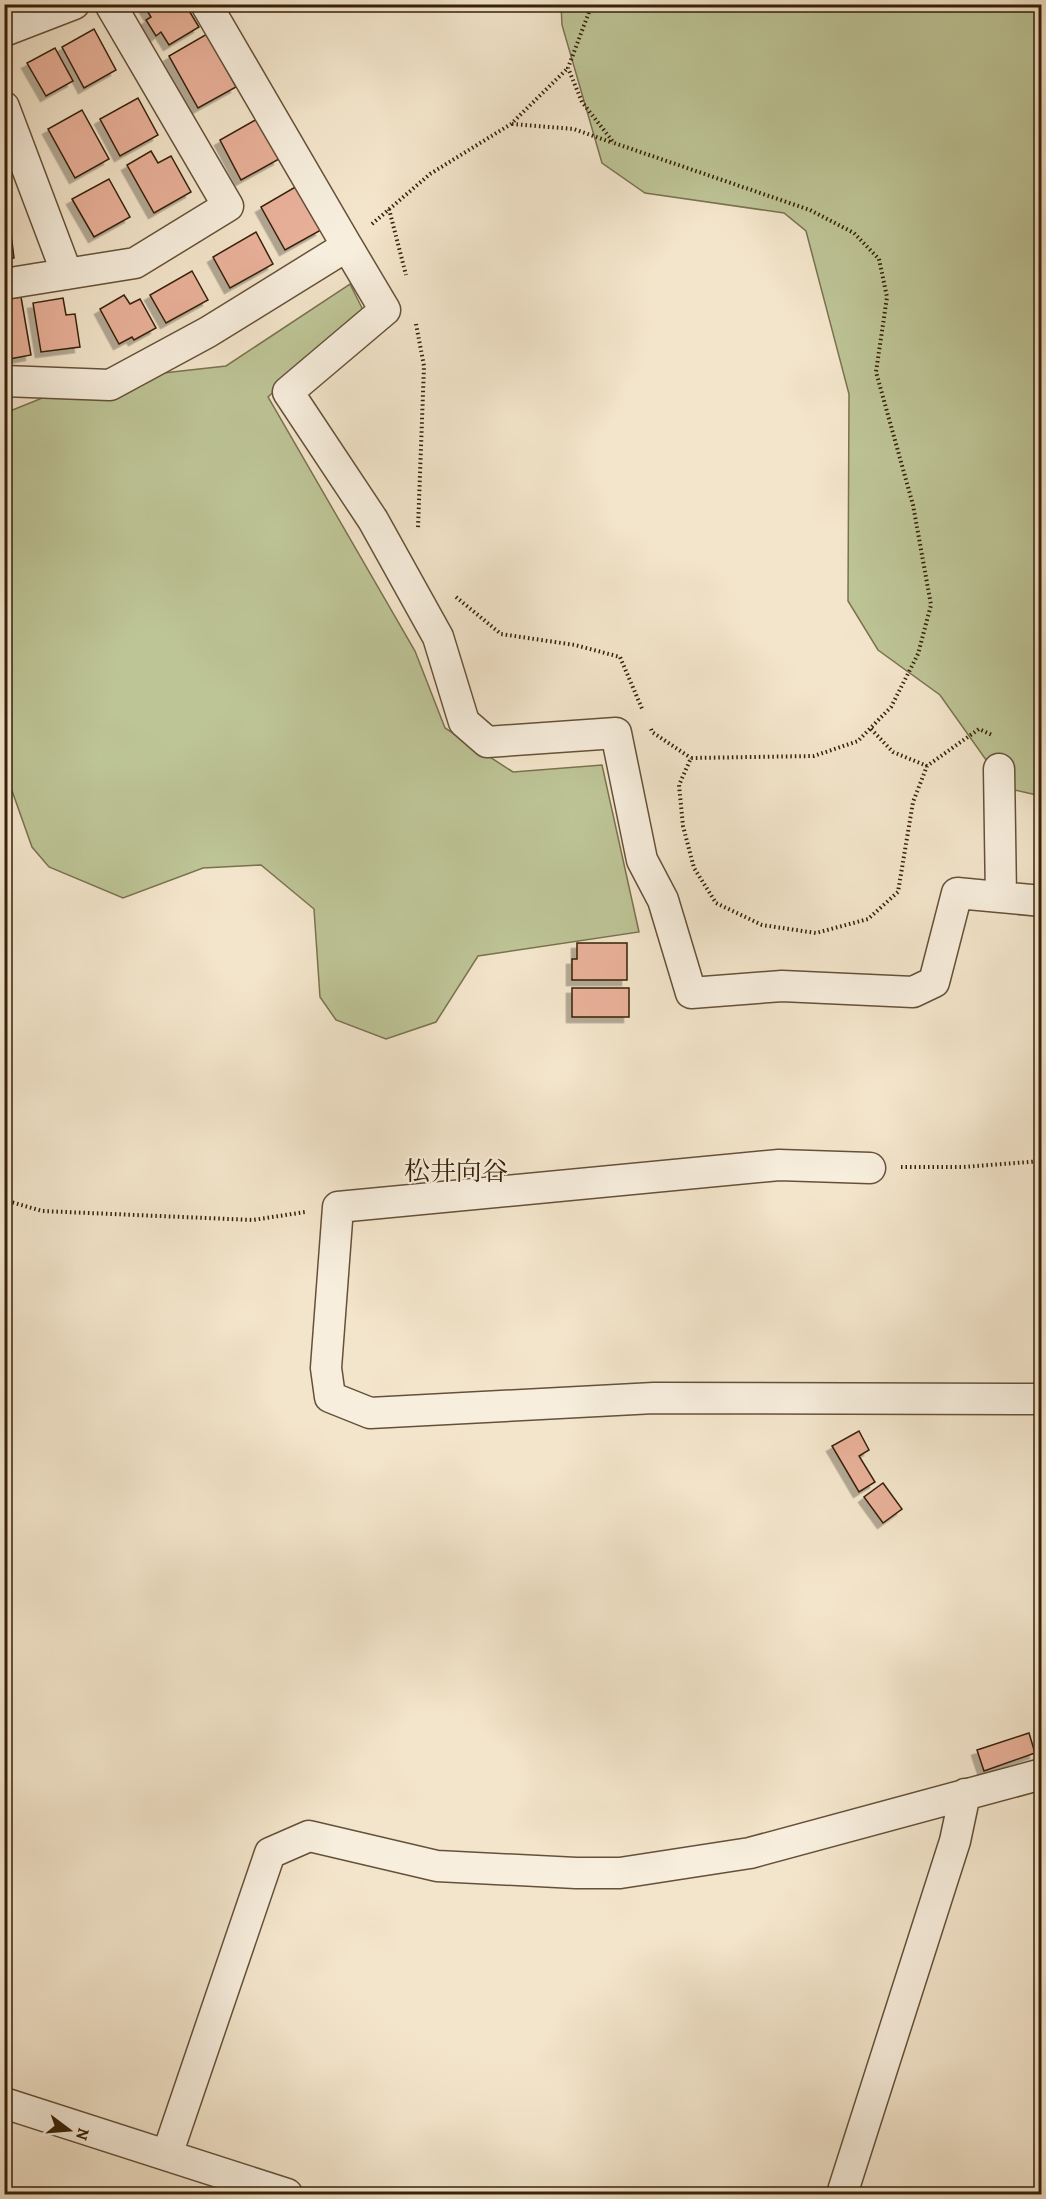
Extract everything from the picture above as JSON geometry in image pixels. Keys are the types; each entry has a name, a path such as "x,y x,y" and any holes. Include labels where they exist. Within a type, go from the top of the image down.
{"street":[{"path":"4,31 74,4"},
{"path":"4,285 135,262 228,206 110,4"},
{"path":"206,4 385,310 288,392 373,520 438,637 464,722 487,742 616,733 642,860 663,900 691,993 783,986 914,992 934,982 957,893 1041,901"},
{"path":"4,107 67,274"},
{"path":"4,381 110,385 208,332 347,246"},
{"path":"999,769 1001,897"},
{"path":"870,1168 779,1166 338,1207 326,1368 330,1397 370,1413 654,1398 1041,1400"},
{"path":"167,2156 270,1853 309,1836 437,1866 620,1873 750,1853 1041,1774"},
{"path":"842,2194 955,1841 965,1794"},
{"path":"4,2103 287,2194"}],"path":[{"path":"347,246 430,174 511,124 568,68 592,4"},
{"path":"568,68 582,102 614,143"},
{"path":"454,595 501,634 575,645 620,657 652,732 691,758 814,756 858,741 891,707 918,654 931,604 912,505 876,372 887,297 879,259 854,233 810,210 574,129 511,124"},
{"path":"389,209 406,278"},
{"path":"416,322 423,366 417,537"},
{"path":"871,729 893,752 927,766"},
{"path":"691,758 679,785 683,826 694,868 716,903 762,925 816,933 867,919 898,892 913,802 927,766 979,729 998,738 999,769"},
{"path":"870,1168 963,1167 1041,1161"},
{"path":"4,1200 42,1211 253,1220 338,1207"}],"green space":[{"path":"561,5 1041,5 1041,796 1006,788 940,695 878,650 848,601 849,394 806,231 784,213 645,193 602,163 562,25"},
{"path":"350,284 364,312 268,397 415,651 445,728 513,772 602,765 639,932 478,956 436,1022 386,1039 336,1020 320,997 314,909 261,865 203,868 123,898 49,867 32,847 5,771 5,413 82,382 226,366"}],"building":[{"path":"143,4 185,4 199,27 169,45 161,32 156,36 146,20 151,17"},
{"path":"94,29 116,70 84,88 62,47"},
{"path":"207,34 236,87 198,108 169,56"},
{"path":"55,48 73,81 46,96 27,63"},
{"path":"138,98 158,135 120,156 100,119"},
{"path":"82,110 109,159 75,178 48,129"},
{"path":"257,119 279,159 241,180 220,140"},
{"path":"151,151 158,163 171,156 191,192 154,213 127,165"},
{"path":"109,179 130,217 94,237 72,199"},
{"path":"297,186 321,230 285,250 261,207"},
{"path":"9,218 14,258 4,260 4,219"},
{"path":"256,232 273,264 230,288 213,257"},
{"path":"192,271 208,300 166,323 150,295"},
{"path":"124,295 130,304 140,299 156,328 134,340 132,337 119,344 100,309"},
{"path":"21,297 31,355 4,360 4,300"},
{"path":"63,298 66,315 75,314 80,347 41,352 33,303"},
{"path":"577,943 627,943 627,980 572,980 572,959 577,959"},
{"path":"572,988 629,988 629,1017 572,1017"},
{"path":"859,1431 869,1450 859,1456 875,1482 859,1492 832,1446"},
{"path":"883,1483 902,1509 883,1523 864,1497"},
{"path":"1029,1733 1035,1753 984,1771 977,1750"}],"district":[{"name":"松井向谷","path":"456,1171"}]}
